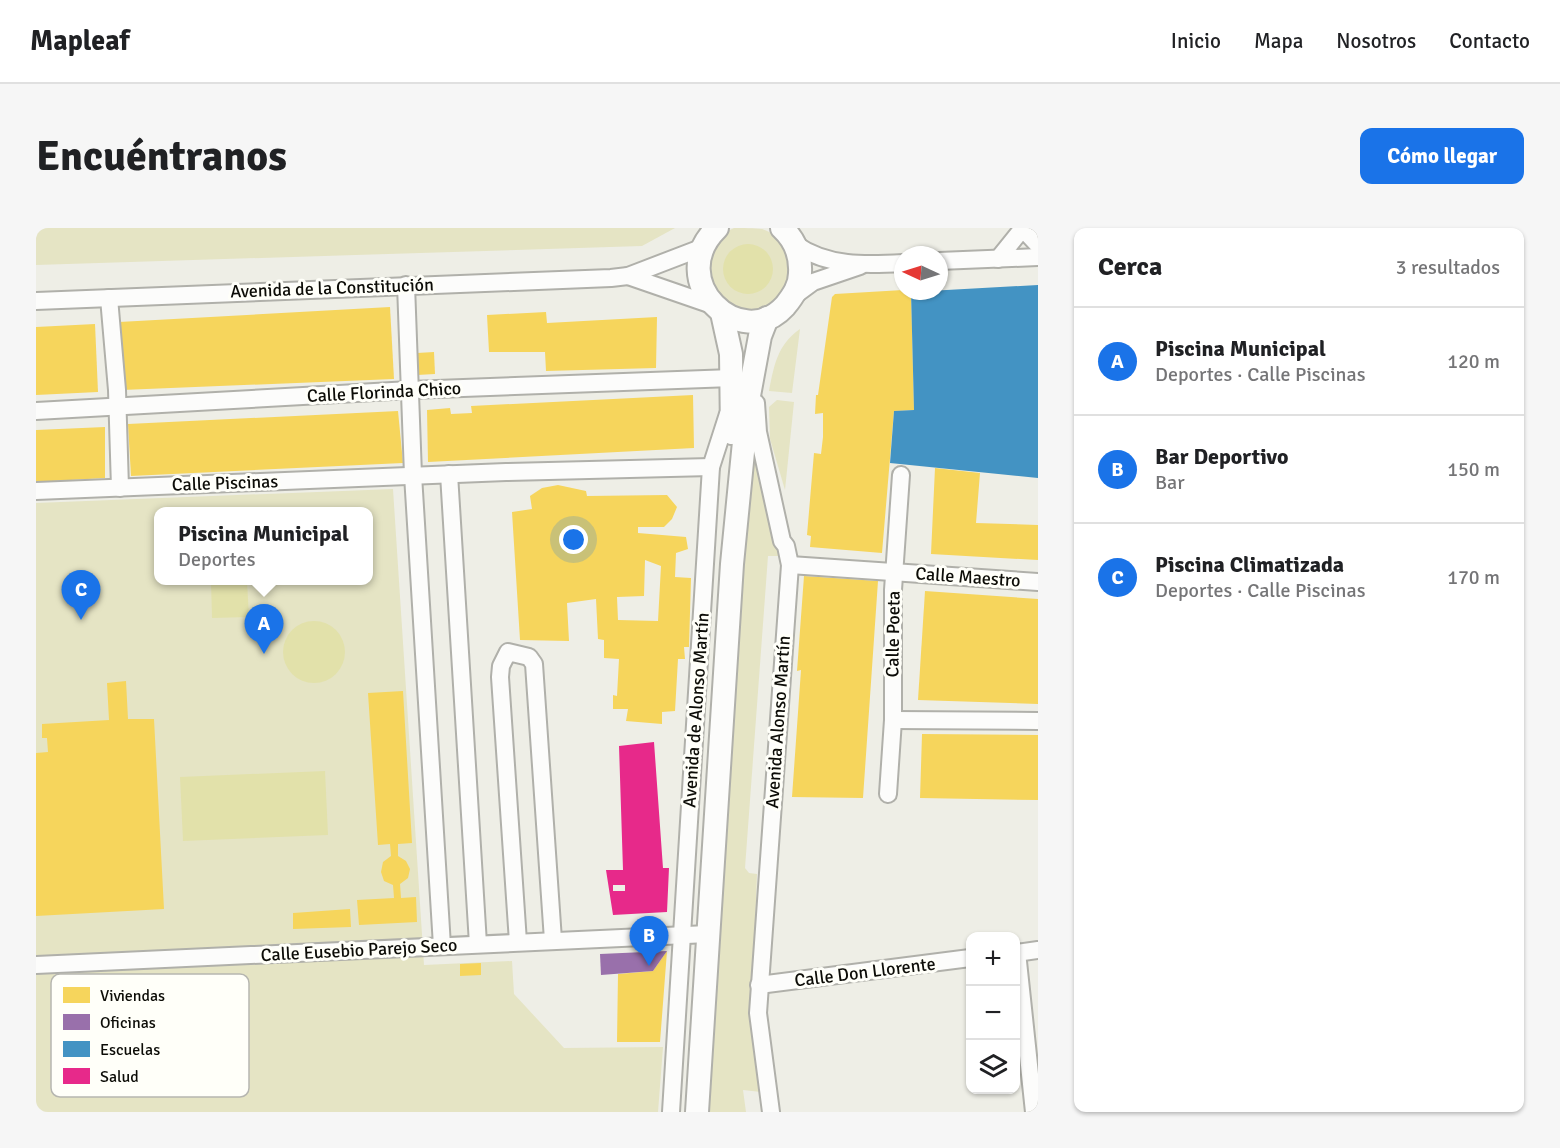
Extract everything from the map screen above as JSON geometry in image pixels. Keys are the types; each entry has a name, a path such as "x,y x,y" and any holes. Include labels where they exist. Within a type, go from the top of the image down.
{"main road":[{"name":"Avenida de Alonso Martín","path":"697,1112 732,564 738,392 731,354 717,309 704,293 698,278 698,263 709,235"},
{"path":"717,309 736,319 751,320 763,327 782,309 793,296 800,279 801,262 788,236"},
{"name":"Avenida de Alonso Martín","path":"738,392 763,327"}],"street":[{"path":"998,259 1023,229 1038,245"},
{"path":"628,276 709,235"},
{"path":"788,236 818,257 864,265 894,263"},
{"path":"948,261 1038,257"},
{"path":"793,296 813,282 864,265"},
{"path":"628,276 717,309"},
{"name":"Avenida de la Constitución","path":"36,301 628,276"},
{"path":"406,285 413,475 442,946"},
{"path":"109,298 120,488"},
{"name":"Avenida Alonso Martín","path":"763,327 756,415 782,541 786,546 790,565 759,985 760,1039 771,1112"},
{"name":"Calle Florinda Chico","path":"36,411 410,390 738,392"},
{"name":"Avenida de Alonso Martín","path":"670,1112 711,467 738,392"},
{"name":"Calle Piscinas","path":"36,492 413,475 711,467"},
{"path":"449,474 478,944"},
{"name":"Calle Poeta","path":"888,794 893,720 895,572 901,475"},
{"name":"Calle Maestro","path":"790,565 1038,582"},
{"path":"518,942 500,677 501,666 508,652 530,657 534,664 553,940"},
{"path":"893,720 1038,721"},
{"name":"Calle Eusebio Parejo Seco","path":"36,965 708,934"},
{"path":"1020,952 1038,950"},
{"name":"Calle Don Llorente","path":"759,985 966,959"},
{"path":"1020,986 1034,1112"}],"shaded area":[{"path":"36,228 675,228 642,246 36,265"},
{"path":"734,228 762,229 775,236 784,246 788,259 789,272 785,286 778,297 768,307 754,312 742,311 722,304 705,262 726,232"},
{"path":"743,244 753,244 766,251 773,264 773,274 766,287 753,294 743,294 734,290 727,283 723,274 723,264 727,255 734,248"},
{"path":"800,329 792,393 769,391 781,349"},
{"path":"777,400 794,402 785,490 770,439 769,407"},
{"path":"753,450 774,525 780,556 768,556 745,868 749,873 757,874 752,1009 761,1092 743,1090 746,1112 697,1112"},
{"path":"393,489 424,965 512,961 514,994 564,1048 663,1047 658,1112 36,1112 36,503"},
{"path":"211,585 247,585 249,617 212,618"},
{"path":"314,621 331,626 336,630 340,635 345,652 340,669 336,674 331,678 314,683 297,678 292,674 288,669 283,652 288,635 292,630 297,626"},
{"path":"325,771 328,835 183,841 180,777"}],"building: Viviendas":[{"path":"894,291 894,300 911,300 914,410 894,411 882,553 810,547 811,536 807,535 814,453 821,454 823,437 823,413 815,414 816,395 818,395 832,297 835,294"},
{"path":"390,307 394,379 122,390 119,322"},
{"path":"546,312 547,323 657,317 656,368 546,371 545,352 489,352 487,315"},
{"path":"95,324 98,392 36,395 36,327"},
{"path":"434,352 435,374 417,375 417,353"},
{"path":"693,395 694,448 428,462 427,410 450,408 451,414 472,413 471,406"},
{"path":"398,411 403,463 131,476 128,424"},
{"path":"105,427 105,478 36,482 36,430"},
{"path":"935,468 980,473 976,523 1038,525 1038,560 931,554"},
{"path":"558,485 586,491 587,496 667,495 677,507 672,519 664,527 638,527 638,533 686,537 688,549 676,553 675,577 691,578 689,647 684,647 685,659 678,659 675,711 662,712 662,724 626,721 628,709 613,709 613,695 617,696 619,659 604,658 604,640 598,639 596,599 567,603 569,641 520,640 512,512 532,509 530,496 542,488","holes":["645,560 661,566 658,621 618,620 617,597 644,596"]},
{"path":"804,576 878,581 863,798 792,797 801,670 797,671"},
{"path":"925,591 1038,599 1038,704 918,700"},
{"path":"126,681 128,719 154,719 164,909 36,916 36,753 48,752 47,738 42,738 42,724 109,720 107,683"},
{"path":"403,691 412,843 398,844 398,856 406,861 410,869 408,878 400,884 401,898 416,897 417,922 359,925 357,900 394,898 393,885 384,881 381,872 383,862 391,856 390,844 378,845 368,693"},
{"path":"922,734 1038,735 1038,800 920,798"},
{"path":"350,909 351,927 293,929 293,913"},
{"path":"667,951 660,1042 617,1042 618,974 653,971"},
{"path":"481,963 481,975 460,976 460,964"}],"building: Oficinas":[{"path":"667,951 653,971 601,975 600,954"}],"building: Escuelas":[{"path":"1038,285 1038,478 890,463 894,411 914,410 911,300 948,300 948,290"}],"building: Salud":[{"path":"654,742 663,868 669,868 667,912 613,915 606,870 623,870 619,746","holes":["613,885 625,885 625,891 613,891"]}],"place":[{"name":"Piscina Climatizada","path":"81,620"},
{"name":"Piscina Municipal","path":"264,654"},
{"name":"Bar Deportivo","path":"649,966"}]}
